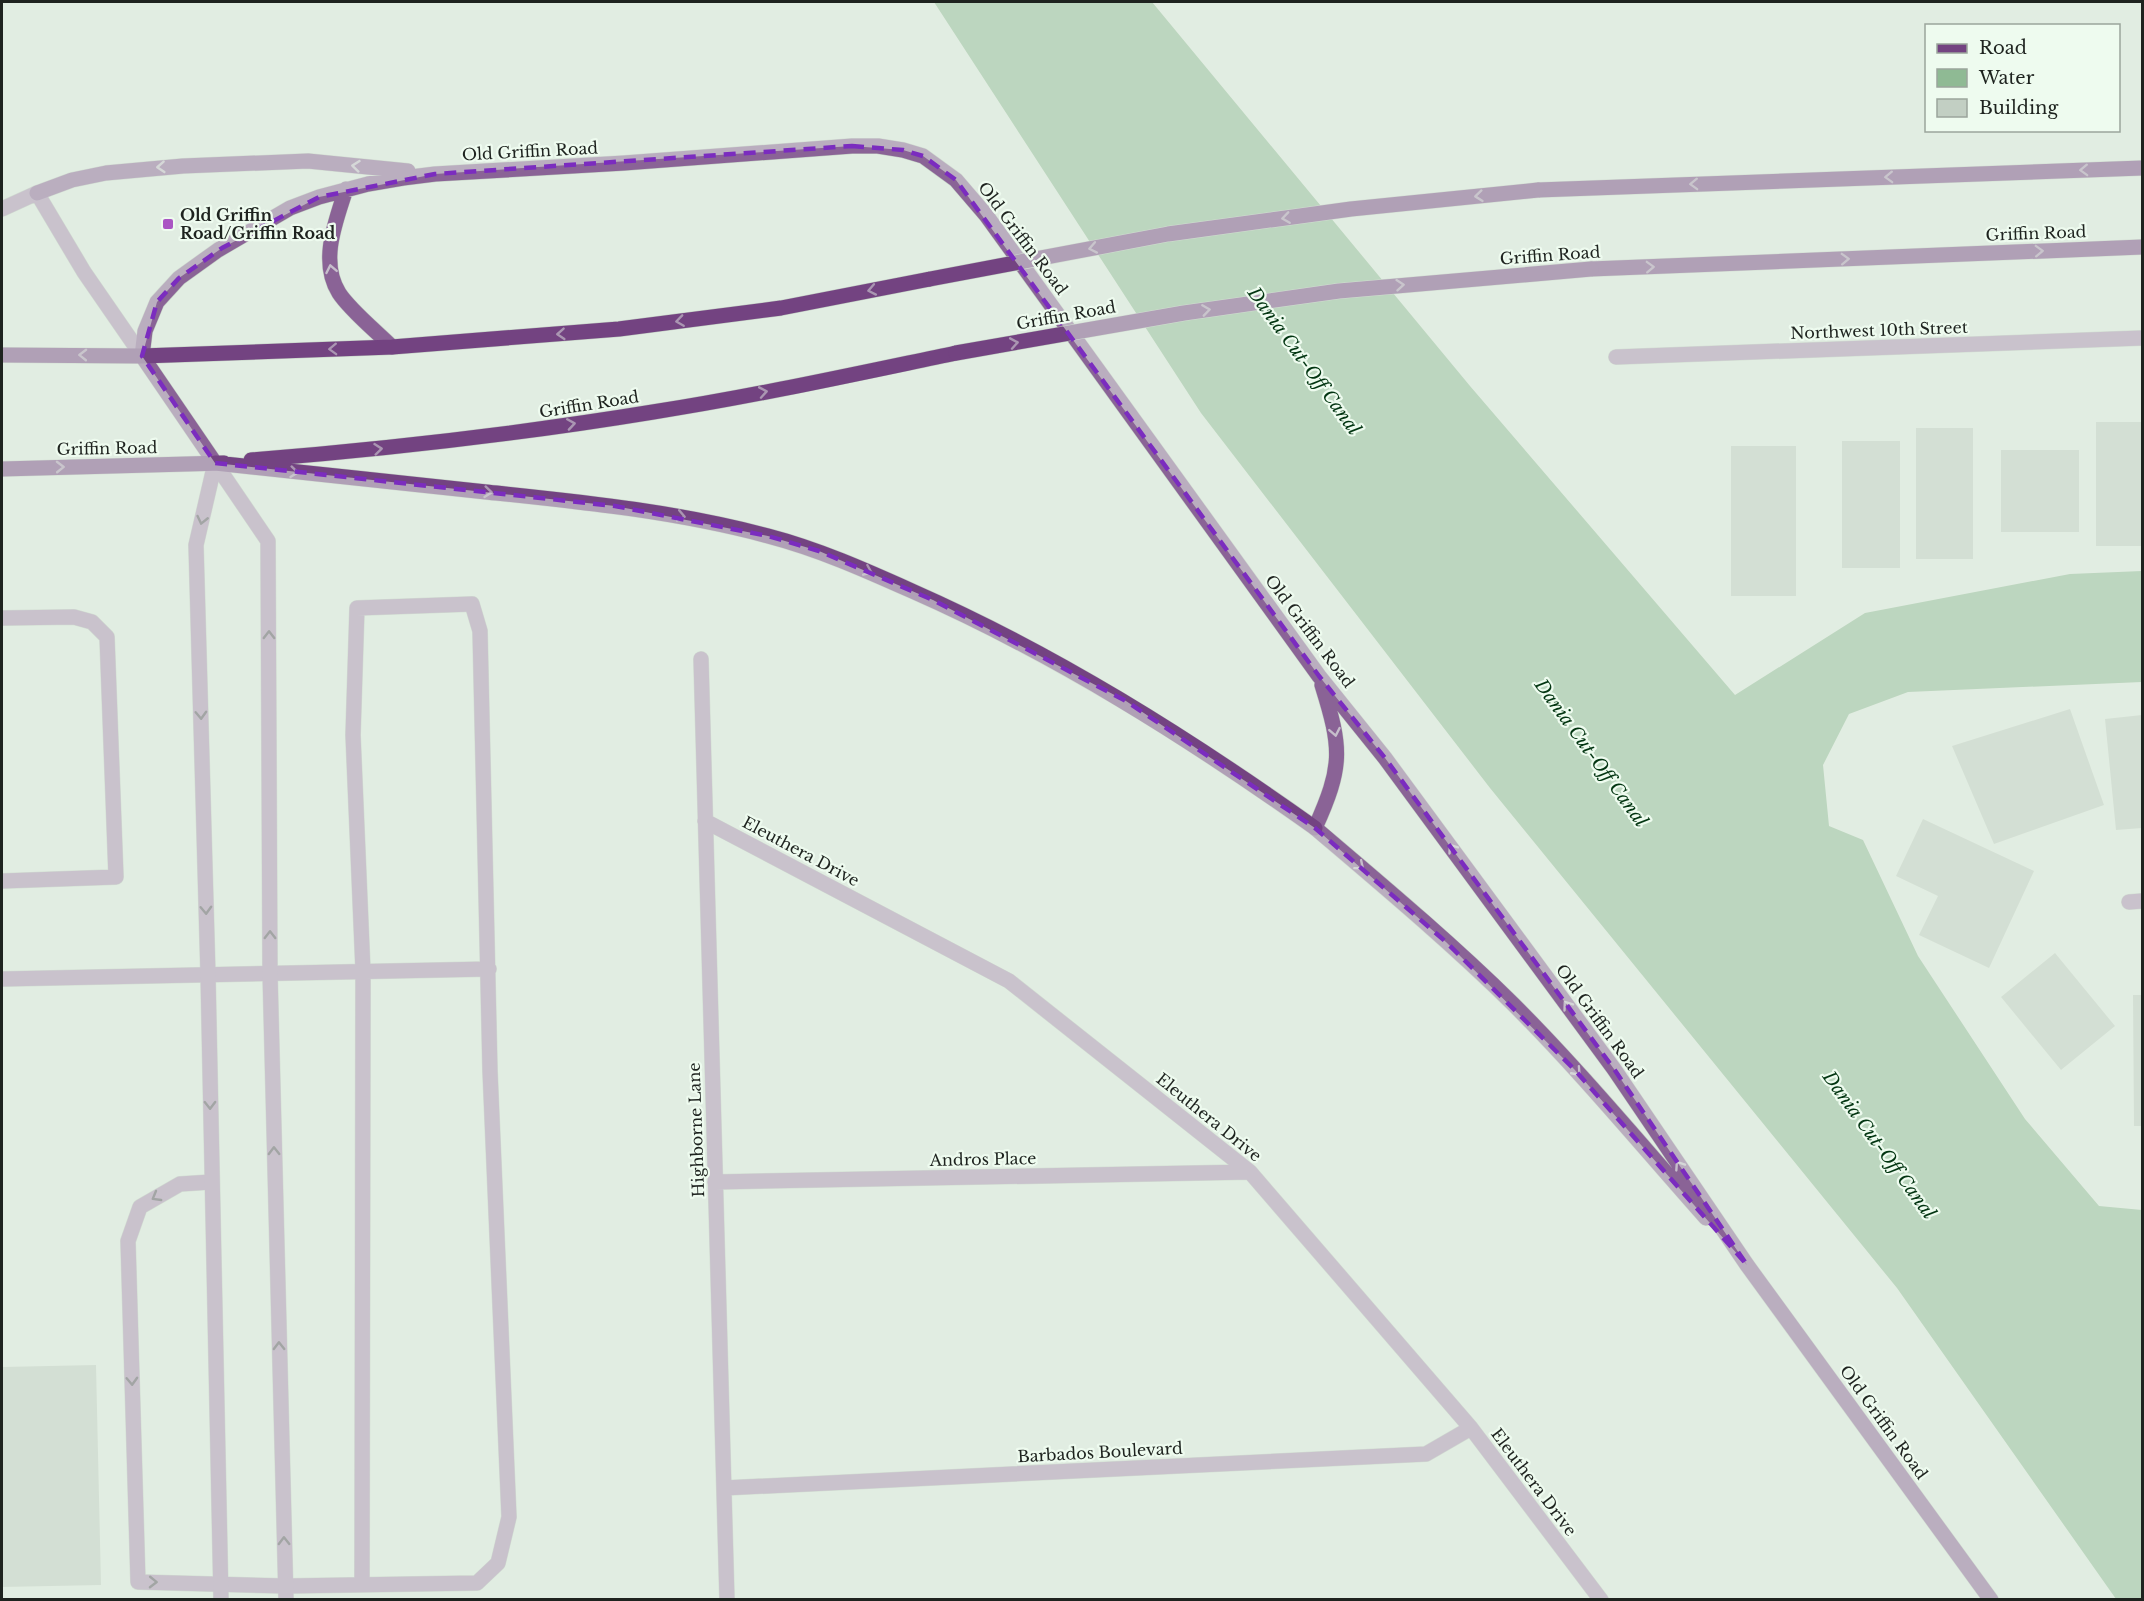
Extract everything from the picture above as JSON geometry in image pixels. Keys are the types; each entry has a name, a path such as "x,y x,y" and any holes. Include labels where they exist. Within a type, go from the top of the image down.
{"main road":[{"path":"2,356 142,356 392,347 619,329 782,308 1168,234 1351,209 1538,190 2142,168"},
{"name":"Griffin Road","path":"2,469 215,463 373,450 516,433 654,412 797,386 956,353 1184,313 1339,291 1591,269 2142,247"},
{"path":"215,463 672,514 768,536 819,551 933,600 1126,701 1194,744 1315,828"}],"street":[{"name":"Old Griffin Road","path":"142,356 145,331 151,313 167,289 179,278 222,248 290,208 346,189 435,174 635,163 852,146 903,150 923,156 956,180 986,215 1319,676 1385,758 1614,1068 1747,1265 1991,1599"},
{"path":"2,209 72,180 106,172 183,166 308,161 435,174"},
{"path":"346,189 330,244 329,261 332,277 339,293 392,347"},
{"path":"37,193 84,272 268,541 270,973 286,1593"},
{"name":"Northwest 10th Street","path":"1616,357 2142,338"},
{"path":"215,463 196,545 208,975 220,1599"},
{"path":"211,1182 180,1184 140,1207 128,1241 138,1582 220,1584 286,1593 362,1584 477,1583 498,1563 509,1516 490,1071 480,631 472,604 357,608 353,735 363,971 362,1584"},
{"path":"2,618 74,617 92,622 107,637 116,878 2,881"},
{"name":"Highborne Lane","path":"701,659 727,1599"},
{"path":"1315,828 1330,795 1337,761 1337,741 1319,676"},
{"name":"Eleuthera Drive","path":"705,821 1009,981 1250,1172 1471,1428 1601,1599"},
{"name":"Old Griffin Road","path":"1315,828 1438,934 1512,1004 1574,1068 1747,1265"},
{"path":"2,979 489,969"},
{"name":"Andros Place","path":"716,1182 1250,1172"},
{"name":"Barbados Boulevard","path":"724,1488 1426,1454 1471,1428"}],"highlighted area":[{"path":"852,146 903,150 923,156 956,180 1319,676 1385,758 1614,1069 1747,1265 1574,1069 1446,942 1315,828 1126,701 933,600 819,551 768,536 615,506 215,463 142,356 157,302 179,278 222,248 319,197 435,174"}],"water":[{"name":"Dania Cut-Off Canal","path":"934,2 1152,2 1470,386 1735,695 1865,613 2070,574 2142,571 2142,682 1908,692 1849,714 1823,765 1829,826 1863,840 1918,956 2025,1119 2099,1206 2142,1210 2142,1599 2116,1599 1897,1288 1490,788 1201,413"}],"building":[{"path":"2096,422 2142,422 2142,546 2096,546"},
{"path":"1916,428 1973,428 1973,559 1916,559"},
{"path":"1842,441 1900,441 1900,568 1842,568"},
{"path":"1731,446 1796,446 1796,596 1731,596"},
{"path":"2001,450 2079,450 2079,532 2001,532"},
{"path":"2070,709 2104,805 1994,844 1952,746"},
{"path":"2142,715 2142,828 2116,830 2105,719"},
{"path":"1923,819 2034,871 1989,968 1919,935 1938,896 1896,876"},
{"path":"2055,953 2115,1026 2061,1070 2001,997"},
{"path":"2133,995 2142,995 2142,1126 2134,1126"},
{"path":"96,1365 101,1585 2,1587 2,1367"}],"place":[{"name":"Old Griffin Road/Griffin Road","path":"168,224"}]}
